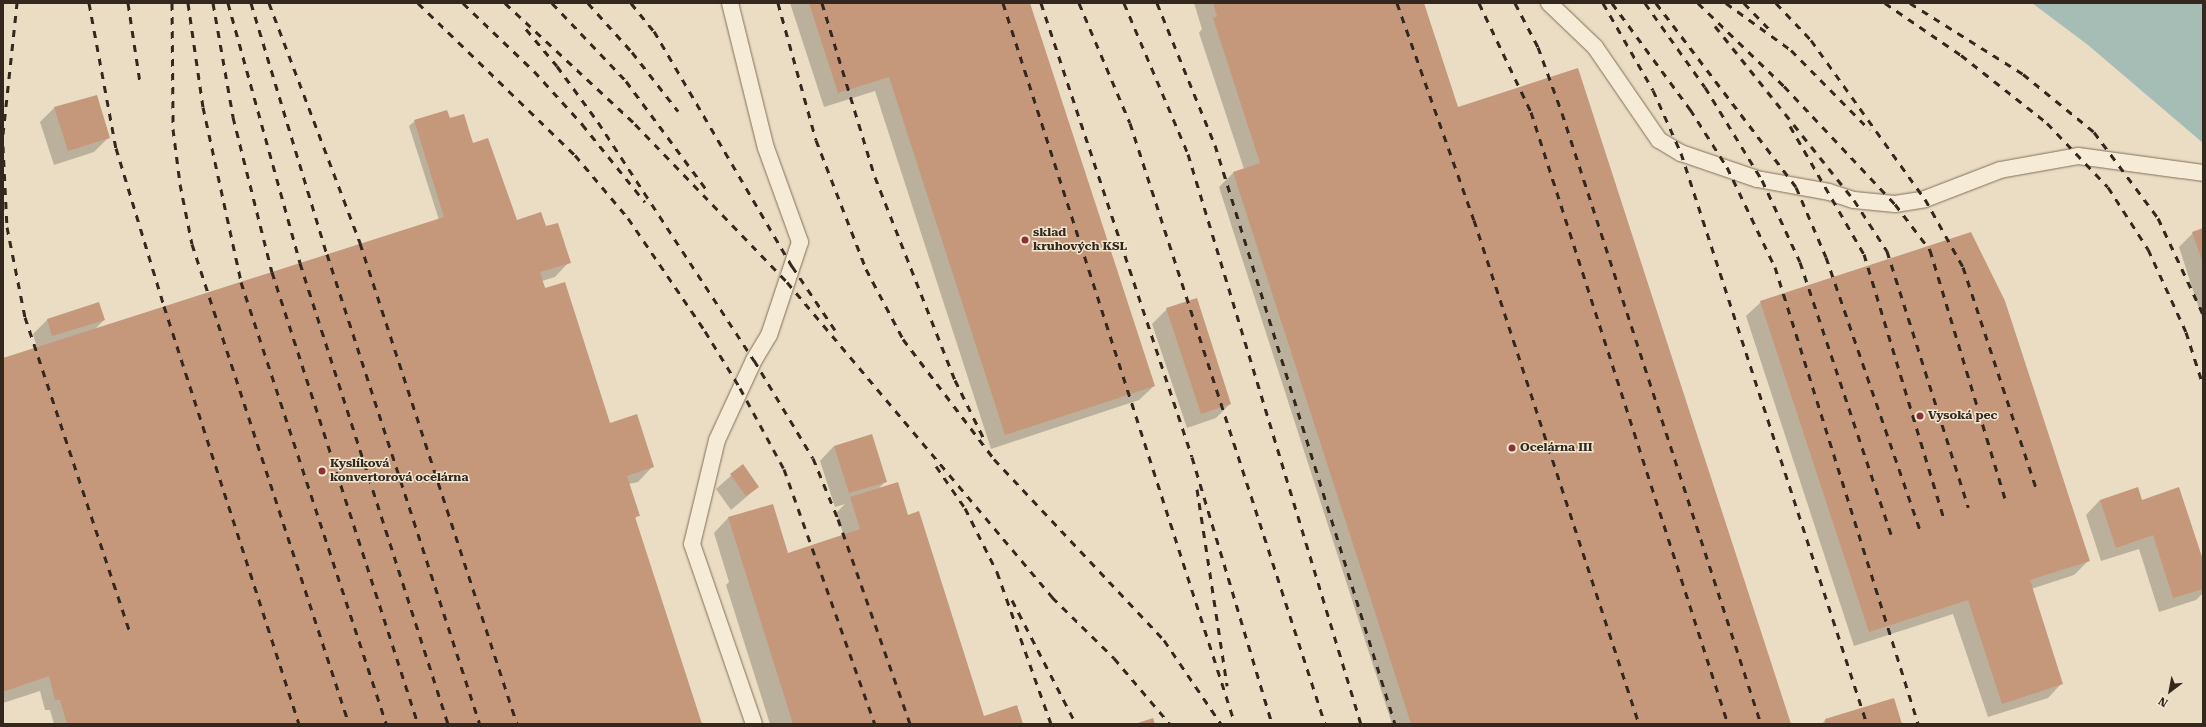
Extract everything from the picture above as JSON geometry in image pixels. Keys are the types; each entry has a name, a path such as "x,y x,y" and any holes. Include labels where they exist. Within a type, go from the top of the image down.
{"lane":[{"path":"730,3 766,148 800,242 769,335 754,360 717,440 692,544 754,724"},
{"path":"1549,3 1595,47 1658,140 1681,153 1757,179 1829,192 1854,200 1895,204 1924,199 2000,170 2078,156 2203,173"}],"water":[{"path":"2032,3 2203,3 2203,143 2088,45"}],"building":[{"name":"sklad kruhových KSL","path":"809,3 1030,3 1155,386 1005,435 889,77 838,93"},
{"name":"Ocelárna III","path":"1213,3 1424,3 1458,107 1578,68 1791,724 1411,724 1233,172 1260,163 1213,18 1217,16"},
{"path":"97,95 110,138 68,151 54,107"},
{"name":"Kyslíková konvertorová ocelárna","path":"447,110 450,118 464,114 473,143 488,138 517,220 541,212 546,226 558,223 571,263 540,272 545,288 565,282 610,423 637,414 654,467 627,476 640,516 635,517 702,724 67,724 60,700 55,700 49,676 3,692 3,358 444,217 414,120"},
{"path":"2203,228 2203,263 2192,232"},
{"name":"Vysoká pec","path":"1971,232 2005,301 2090,561 2030,580 2063,684 2002,704 1968,600 1869,632 1760,301"},
{"path":"1197,298 1231,404 1201,414 1166,308"},
{"path":"99,302 105,320 52,336 47,319"},
{"path":"872,434 887,482 849,493 834,446"},
{"path":"743,464 759,487 746,496 730,474"},
{"path":"898,482 908,515 919,511 984,716 1017,705 1023,724 793,724 728,517 773,504 788,553 860,529 850,497"},
{"path":"2138,487 2142,500 2179,487 2203,560 2203,589 2173,598 2153,535 2116,548 2100,500"},
{"path":"1894,698 1902,724 1826,724 1825,719"},
{"path":"1153,718 1155,724 1135,724"}],"railway":[{"path":"3,134 17,3"},
{"path":"89,3 116,148 164,306 299,724"},
{"path":"128,3 140,82"},
{"path":"172,3 173,129 180,184 192,244 349,724"},
{"path":"188,3 203,107 241,282 386,724"},
{"path":"213,3 233,117 272,272 418,724"},
{"path":"228,3 300,263 448,724"},
{"path":"251,3 327,254 480,724"},
{"path":"269,3 360,243 517,724"},
{"path":"418,3 575,155 628,218 705,331 740,388 784,469 875,724"},
{"path":"463,3 534,71 582,124 645,202"},
{"path":"505,3 635,124 787,282 1052,597 1114,658 1170,724"},
{"path":"552,3 626,81 706,189"},
{"path":"588,3 632,52 678,111"},
{"path":"631,3 654,31 792,266 835,330"},
{"path":"778,3 816,140 866,269 903,339 994,459 1164,640 1221,724"},
{"path":"822,3 875,177 955,380 984,439"},
{"path":"1003,3 1235,724"},
{"path":"1041,3 1192,457 1272,724"},
{"path":"1079,3 1130,123 1325,724"},
{"path":"1124,3 1188,154 1361,724"},
{"path":"1157,3 1215,145 1395,724"},
{"path":"1397,3 1474,220 1639,724"},
{"path":"1479,3 1531,112 1728,724"},
{"path":"1515,3 1538,47 1562,113 1761,724"},
{"path":"1603,3 1653,90 1681,153 1867,724"},
{"path":"1612,3 1690,109 1727,167 1775,267 1918,724"},
{"path":"1645,3 1705,87 1762,180 1800,262 1891,534"},
{"path":"1656,3 1796,187 1826,257 1920,530"},
{"path":"1698,3 1784,86 1895,204 1930,250 2005,498"},
{"path":"1726,3 1791,50 1870,130"},
{"path":"1744,3 1772,32"},
{"path":"1776,3 1811,40 1925,199 1963,267 2036,488"},
{"path":"1885,3 1961,55 2047,123 2108,187 2148,249 2186,332 2203,385"},
{"path":"1910,3 2023,74 2094,132 2158,218 2203,314"},
{"path":"1715,26 1854,200 1887,251 1968,507"},
{"path":"526,29 557,66 598,122 754,360 813,458 838,519 910,724"},
{"path":"1790,126 1864,254 1943,516"},
{"path":"3,146 7,227 25,317 130,632"},
{"path":"936,466 965,508 997,572 1051,724"},
{"path":"1197,489 1227,686"},
{"path":"1012,600 1076,724"}],"place":[{"name":"sklad kruhových KSL","path":"1025,240"},
{"name":"Vysoká pec","path":"1920,416"},
{"name":"Ocelárna III","path":"1512,448"},
{"name":"Kyslíková konvertorová ocelárna","path":"322,471"}]}
